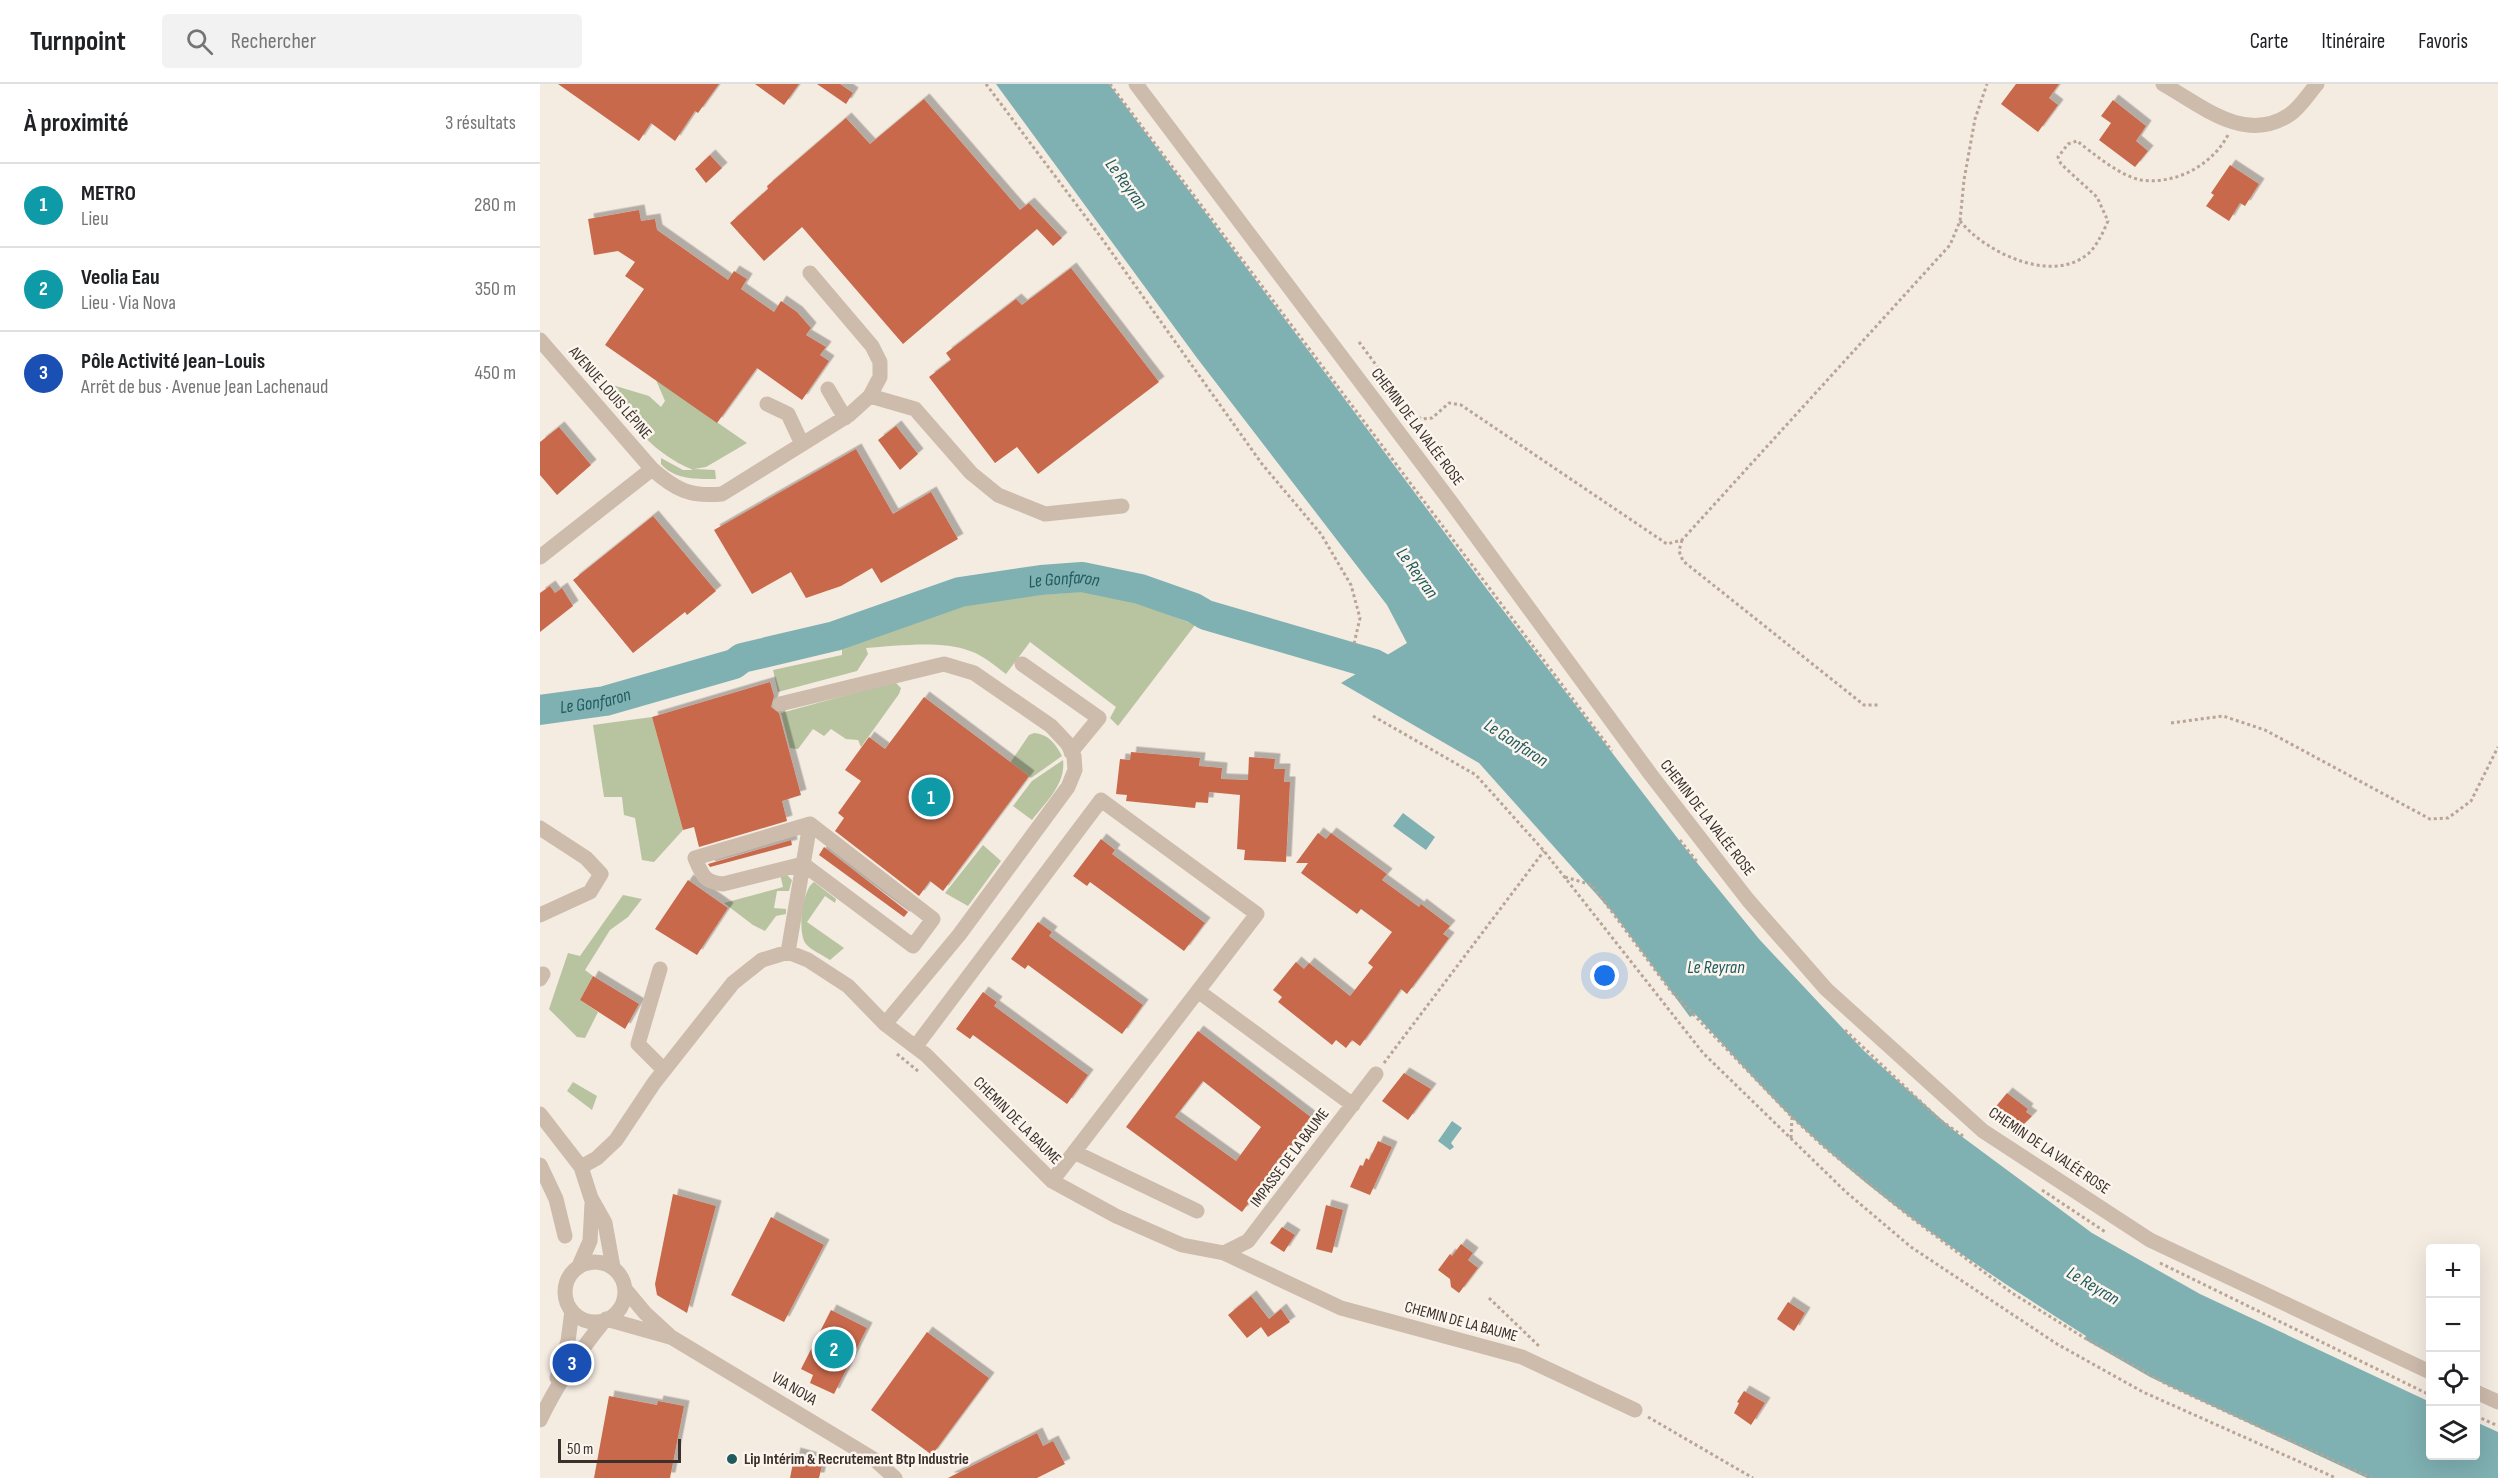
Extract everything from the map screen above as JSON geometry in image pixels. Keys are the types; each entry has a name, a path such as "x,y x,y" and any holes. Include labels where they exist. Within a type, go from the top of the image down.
{"street":[{"name":"CHEMIN DE LA VALÉE ROSE","path":"1136,84 1451,502 1651,774 1748,900 1826,989 1983,1131 2150,1240 2426,1370"},
{"path":"2163,84 2233,124 2258,127 2290,115 2317,84"},
{"path":"810,273 872,346 880,362 880,377 870,396 915,409 971,472 998,495 1045,514 1122,506"},
{"name":"AVENUE LOUIS LÉPINE","path":"540,340 652,469 683,492 706,496 722,494 845,418 870,396"},
{"path":"828,389 845,418"},
{"path":"767,404 788,414 802,444"},
{"path":"540,557 652,469"},
{"path":"780,704 944,664 974,673 984,679 1051,726 1067,743 1071,752 1075,770 1068,787 959,935 885,1024"},
{"path":"1022,664 1099,718 1071,752"},
{"path":"916,1046 1101,800 1257,914 1052,1181"},
{"path":"803,864 913,946 933,919 810,824"},
{"path":"803,864 723,884 710,883 703,877 695,858 810,824"},
{"path":"581,1167 597,1158 616,1140 664,1070 733,983 762,960 788,952 810,824"},
{"path":"540,828 586,858 601,874 590,892 540,915"},
{"name":"CHEMIN DE LA BAUME","path":"788,952 808,960 848,986 885,1024 916,1046 1052,1181 1116,1216 1182,1245 1224,1253 1341,1308 1522,1357 1635,1410"},
{"path":"660,969 638,1044 664,1070"},
{"path":"1198,991 1353,1105"},
{"name":"IMPASSE DE LA BAUME","path":"1224,1253 1248,1241 1376,1074"},
{"path":"540,1114 581,1167 591,1198 605,1223 613,1267"},
{"path":"1074,1152 1197,1211"},
{"path":"540,1166 556,1198 565,1236"},
{"path":"591,1198 593,1220 590,1241 579,1266 566,1282 567,1302 572,1311 586,1321 605,1320"},
{"path":"540,1420 552,1395 583,1346 605,1320 617,1312 622,1305 625,1289 619,1273 613,1267 596,1261 579,1266"},
{"name":"VIA NOVA","path":"625,1289 645,1313 671,1337 875,1460 895,1478"},
{"path":"552,1395 568,1341 572,1311"},
{"name":"VIA NOVA","path":"605,1320 671,1337"},
{"path":"2480,1394 2498,1402"}],"path":[{"path":"986,84 1100,236 1262,464 1321,534 1351,585 1360,618 1354,644"},
{"path":"1110,84 1617,757"},
{"path":"1879,705 1864,705 1683,561 1679,551 1682,540 1950,245 1960,221 1964,180 1975,119 1987,84"},
{"path":"1960,221 1971,235 2010,257 2047,268 2070,264 2088,253 2100,239 2108,221 2097,197 2061,164 2058,157 2067,144 2077,141 2111,166 2141,180 2177,178 2202,165 2224,141 2233,124"},
{"path":"1359,342 1408,408 1421,419 1432,418 1449,403 1461,405 1667,544 1682,540"},
{"path":"1373,716 1476,775 1544,851 1703,1053 1846,1192 1911,1247 2057,1344 2143,1392 2336,1478"},
{"path":"2171,723 2223,716 2265,730 2430,819 2448,818 2471,801 2498,747"},
{"path":"1680,840 1701,867"},
{"path":"1376,1074 1544,851"},
{"path":"1564,876 1592,885 1670,990 1792,1117 1823,1146 1909,1216 2012,1293 2083,1337 2170,1386 2372,1478"},
{"path":"1840,1025 1940,1120 1968,1139"},
{"path":"892,1049 926,1078"},
{"path":"1791,1138 1792,1117"},
{"path":"2035,1185 2112,1235"},
{"path":"2151,1258 2171,1270 2426,1393"},
{"path":"2480,1418 2498,1426"}],"green space":[{"path":"656,380 747,443 706,467 694,469 715,470 716,479 686,478 667,469 661,464 661,458 683,470 693,470 678,463 655,446 635,427 606,392 609,384 649,396 661,407 665,401"},
{"path":"1089,591 1137,602 1195,625 1118,726 1110,718 1116,707 1030,642 1006,674 980,655 958,648 918,645 866,648 868,654 857,671 778,692 773,670 842,655 842,649 846,648 839,640 967,601"},
{"path":"895,682 901,688 899,694 861,747 858,740 846,739 831,729 824,736 813,729 798,749 790,748 781,713"},
{"path":"652,717 683,830 654,862 642,860 635,818 624,815 622,797 604,797 593,725"},
{"path":"1034,733 1051,740 1062,756 1031,778 1010,763 1029,735"},
{"path":"1063,760 1058,785 1032,820 1013,806 1032,781"},
{"path":"983,845 1001,861 968,906 945,893"},
{"path":"780,874 786,874 792,880 789,891 777,891 774,908 786,909 786,914 776,916 765,931 753,925 724,903 783,887"},
{"path":"814,882 836,899 835,903 825,896 807,922 844,948 830,960 811,949 803,939 802,912 806,893"},
{"path":"623,895 642,899 628,917 610,930 585,970 593,976 580,1000 598,1012 585,1038 577,1037 549,1009 568,953 580,956"},
{"path":"573,1082 597,1096 592,1110 567,1091"}],"water":[{"name":"Le Reyran","path":"996,84 1109,84 1489,592 1685,848 1759,939 1864,1051 1957,1133 2092,1233 2200,1294 2426,1400 2426,1460 2480,1460 2480,1424 2498,1432 2498,1478 2367,1478 2150,1377 2086,1340 2086,1336 1939,1238 1868,1185 1834,1156 1760,1085 1695,1014 1690,1017 1614,914 1479,763 1341,683 1407,643 1387,605 1197,358"},
{"path":"1403,813 1435,837 1426,850 1393,826"},
{"path":"1452,1121 1462,1128 1451,1143 1454,1147 1450,1150 1438,1141"}],"building":[{"path":"558,84 719,84 698,113 695,111 675,141 651,123 639,141"},
{"path":"755,84 799,84 784,105"},
{"path":"817,84 840,84 853,93 846,104"},
{"path":"2016,84 2059,84 2049,98 2058,105 2038,132 2001,104"},
{"path":"924,99 1020,210 1029,203 1062,238 1053,246 1037,229 903,344 802,227 764,261 730,223 768,189 767,186 846,118 870,144"},
{"path":"2113,100 2146,126 2136,141 2148,151 2135,167 2099,140 2111,123 2101,116"},
{"path":"710,155 722,168 706,183 695,169"},
{"path":"2230,165 2259,184 2245,206 2240,203 2229,221 2206,206 2214,195 2211,193"},
{"path":"639,210 641,221 655,219 657,230 728,280 734,271 747,279 741,289 774,312 781,301 797,312 811,328 806,335 826,347 820,355 829,361 802,400 757,368 717,423 605,345 644,289 625,276 635,262 618,251 594,255 588,219"},
{"path":"1071,268 1159,382 1038,474 1017,447 995,463 929,377 951,360 946,353 1016,299 1022,305"},
{"path":"896,426 918,454 900,470 878,440"},
{"path":"559,427 591,465 557,495 540,475 540,442"},
{"path":"856,449 893,514 931,492 958,539 881,583 872,568 841,586 806,598 791,572 752,594 714,530"},
{"path":"653,516 716,591 687,615 685,612 633,653 573,580"},
{"path":"550,586 555,593 562,588 573,606 540,632 540,593"},
{"path":"770,682 774,696 771,707 779,713 801,795 782,801 787,821 699,847 694,827 683,830 652,717"},
{"path":"924,697 1029,776 943,891 930,881 919,896 835,831 844,818 838,813 861,781 845,770 869,737 885,749"},
{"path":"1131,752 1200,758 1199,766 1222,768 1221,779 1248,780 1249,757 1275,759 1274,769 1285,769 1284,782 1290,782 1286,862 1244,860 1245,850 1237,849 1240,795 1209,792 1208,803 1196,802 1195,808 1126,801 1127,795 1116,794 1120,759 1130,760"},
{"path":"1318,833 1326,839 1331,833 1387,874 1382,880 1419,907 1421,904 1450,926 1443,934 1449,938 1407,994 1401,989 1360,1046 1352,1040 1346,1048 1336,1040 1332,1045 1278,1002 1282,997 1273,990 1296,962 1304,969 1309,963 1350,996 1373,967 1368,963 1392,932 1361,909 1357,914 1301,873 1308,863 1296,863"},
{"path":"1101,839 1115,850 1112,854 1205,923 1184,951 1090,882 1087,886 1073,876"},
{"path":"791,840 792,845 710,867 708,864"},
{"path":"824,847 908,912 904,917 819,855"},
{"path":"688,880 728,908 697,955 655,929"},
{"path":"1038,922 1052,932 1049,936 1143,1005 1122,1034 1028,965 1025,969 1011,959"},
{"path":"593,976 639,1004 625,1029 580,1000"},
{"path":"983,992 997,1002 994,1006 1088,1075 1067,1104 973,1035 970,1039 956,1029"},
{"path":"1198,1031 1312,1118 1242,1212 1126,1127","holes":["1203,1081 1261,1127 1236,1161 1175,1117"]},
{"path":"1404,1073 1431,1089 1408,1120 1382,1101"},
{"path":"2007,1093 2028,1109 2026,1112 2032,1116 2021,1127 2017,1123 2014,1126 1993,1110"},
{"path":"1378,1141 1392,1147 1370,1195 1350,1187 1360,1165 1363,1166 1366,1158 1369,1160"},
{"path":"673,1194 716,1206 687,1313 657,1295 655,1284"},
{"path":"1326,1205 1343,1210 1332,1253 1316,1249"},
{"path":"771,1217 824,1245 784,1322 731,1295"},
{"path":"1282,1227 1295,1235 1284,1252 1270,1243"},
{"path":"1461,1244 1473,1253 1468,1260 1478,1268 1459,1293 1451,1287 1450,1279 1438,1270"},
{"path":"1251,1296 1269,1319 1281,1309 1290,1322 1268,1337 1261,1327 1247,1338 1228,1315"},
{"path":"1788,1302 1805,1313 1794,1331 1777,1319"},
{"path":"831,1310 867,1328 834,1394 810,1383 813,1375 801,1369"},
{"path":"927,1332 989,1378 932,1455 871,1410"},
{"path":"1744,1391 1765,1403 1751,1425 1734,1413 1739,1403 1737,1402"},
{"path":"609,1396 657,1405 658,1401 684,1406 670,1478 594,1478"},
{"path":"1037,1433 1043,1446 1053,1441 1065,1464 1037,1478 948,1478"},
{"path":"795,1453 823,1461 819,1478 790,1478"}],"waterway":[{"name":"Le Gonfaron","path":"540,710 605,701 734,664 742,658 835,636 960,592 1041,580 1082,577 1140,589 1194,608 1206,615 1374,664 1409,683"}],"place":[{"name":"METRO","path":"931,797"},
{"name":"Veolia Eau","path":"834,1349"},
{"name":"Pôle Activité Jean-Louis","path":"572,1363"},
{"name":"Lip Intérim & Recrutement Btp Industrie","path":"732,1459"}]}
